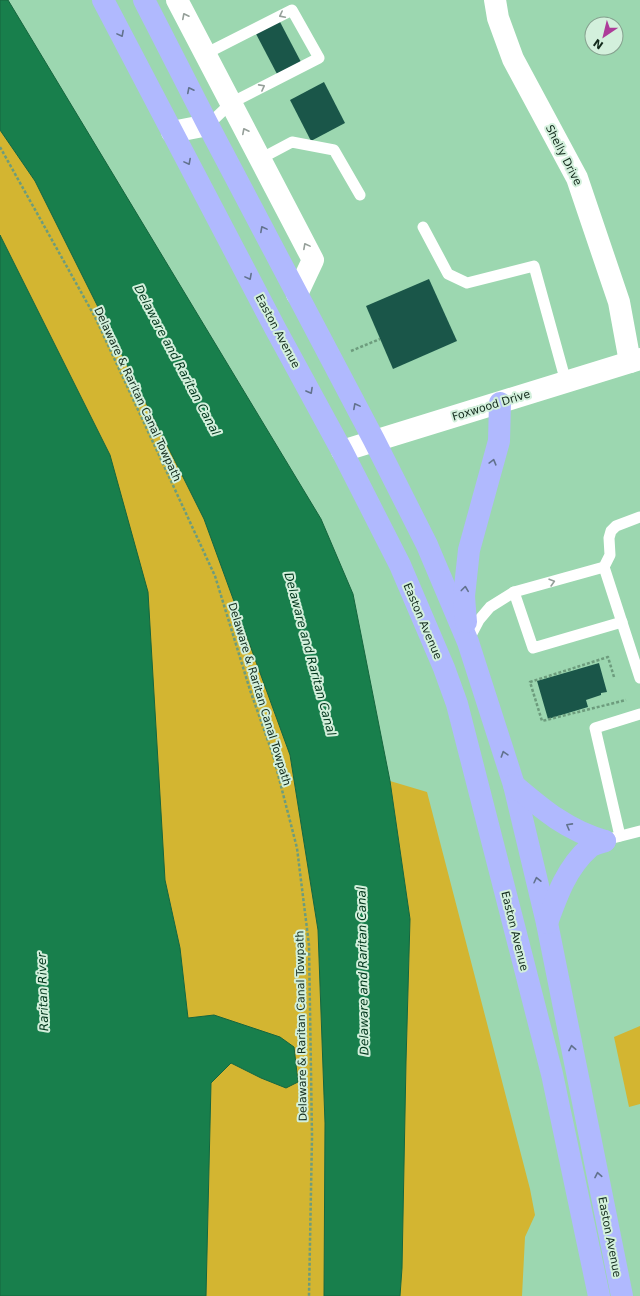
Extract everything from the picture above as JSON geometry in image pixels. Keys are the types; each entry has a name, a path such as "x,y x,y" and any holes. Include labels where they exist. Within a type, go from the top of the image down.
{"main road":[{"name":"Easton Avenue","path":"103,0 342,451 400,564 444,668 456,704 552,1074 598,1296"},
{"name":"Easton Avenue","path":"144,0 374,440 427,545 468,642 514,785 547,923 622,1296"},
{"path":"468,642 464,596 470,550 499,441 500,403"},
{"path":"514,785 542,810 564,824 587,836 612,839"},
{"path":"547,923 559,891 568,874 592,846 612,839"}],"street":[{"path":"177,0 313,260 298,294"},
{"name":"Shelly Drive","path":"495,0 498,18 513,59 577,178 619,302 635,361"},
{"path":"172,132 208,125"},
{"name":"Foxwood Drive","path":"342,451 635,361"}],"lane":[{"path":"205,54 292,10 319,58 231,103 208,125"},
{"path":"260,159 292,142 334,150 360,195"},
{"path":"423,227 448,274 467,283 534,266 566,382"},
{"path":"468,642 479,620 490,607 514,592 604,567 610,555 609,538 611,531 616,526 640,517"},
{"path":"604,567 640,678"},
{"path":"514,592 533,648 622,622"},
{"path":"640,714 595,728 612,839 640,831"}],"path":[{"name":"Delaware & Raritan Canal Towpath","path":"0,147 95,317 215,576 250,690 273,755 297,848 309,945 312,1137 310,1296"},
{"path":"349,352 380,339"},
{"path":"614,677 608,657 530,682 542,721 626,700"}],"shaded area":[{"path":"0,130 35,181 204,519 290,755 318,930 325,1123 324,1296 206,1296 211,1083 231,1063 261,1078 286,1088 215,1015 188,1018 180,948 165,880 110,455 0,235"},
{"path":"390,781 427,792 530,1189 535,1215 525,1237 522,1296 400,1296 402,1268 410,919"},
{"path":"640,1026 640,1104 629,1107 614,1037"}],"water":[{"name":"Delaware and Raritan Canal","path":"0,0 8,0 321,519 353,594 390,781 410,919 402,1268 400,1296 324,1296 325,1123 318,930 290,755 204,519 35,181 0,130"},
{"name":"Raritan River","path":"0,235 110,455 148,592 165,880 180,948 188,1018 214,1015 280,1037 294,1047 298,1082 286,1088 261,1078 231,1063 211,1083 206,1296 0,1296"}],"building":[{"path":"279,20 301,62 277,74 255,32"},
{"path":"324,82 345,123 311,141 290,100"},
{"path":"429,279 457,341 393,369 366,306"},
{"path":"599,663 607,692 601,693 601,695 586,700 588,707 548,719 537,681"}]}
